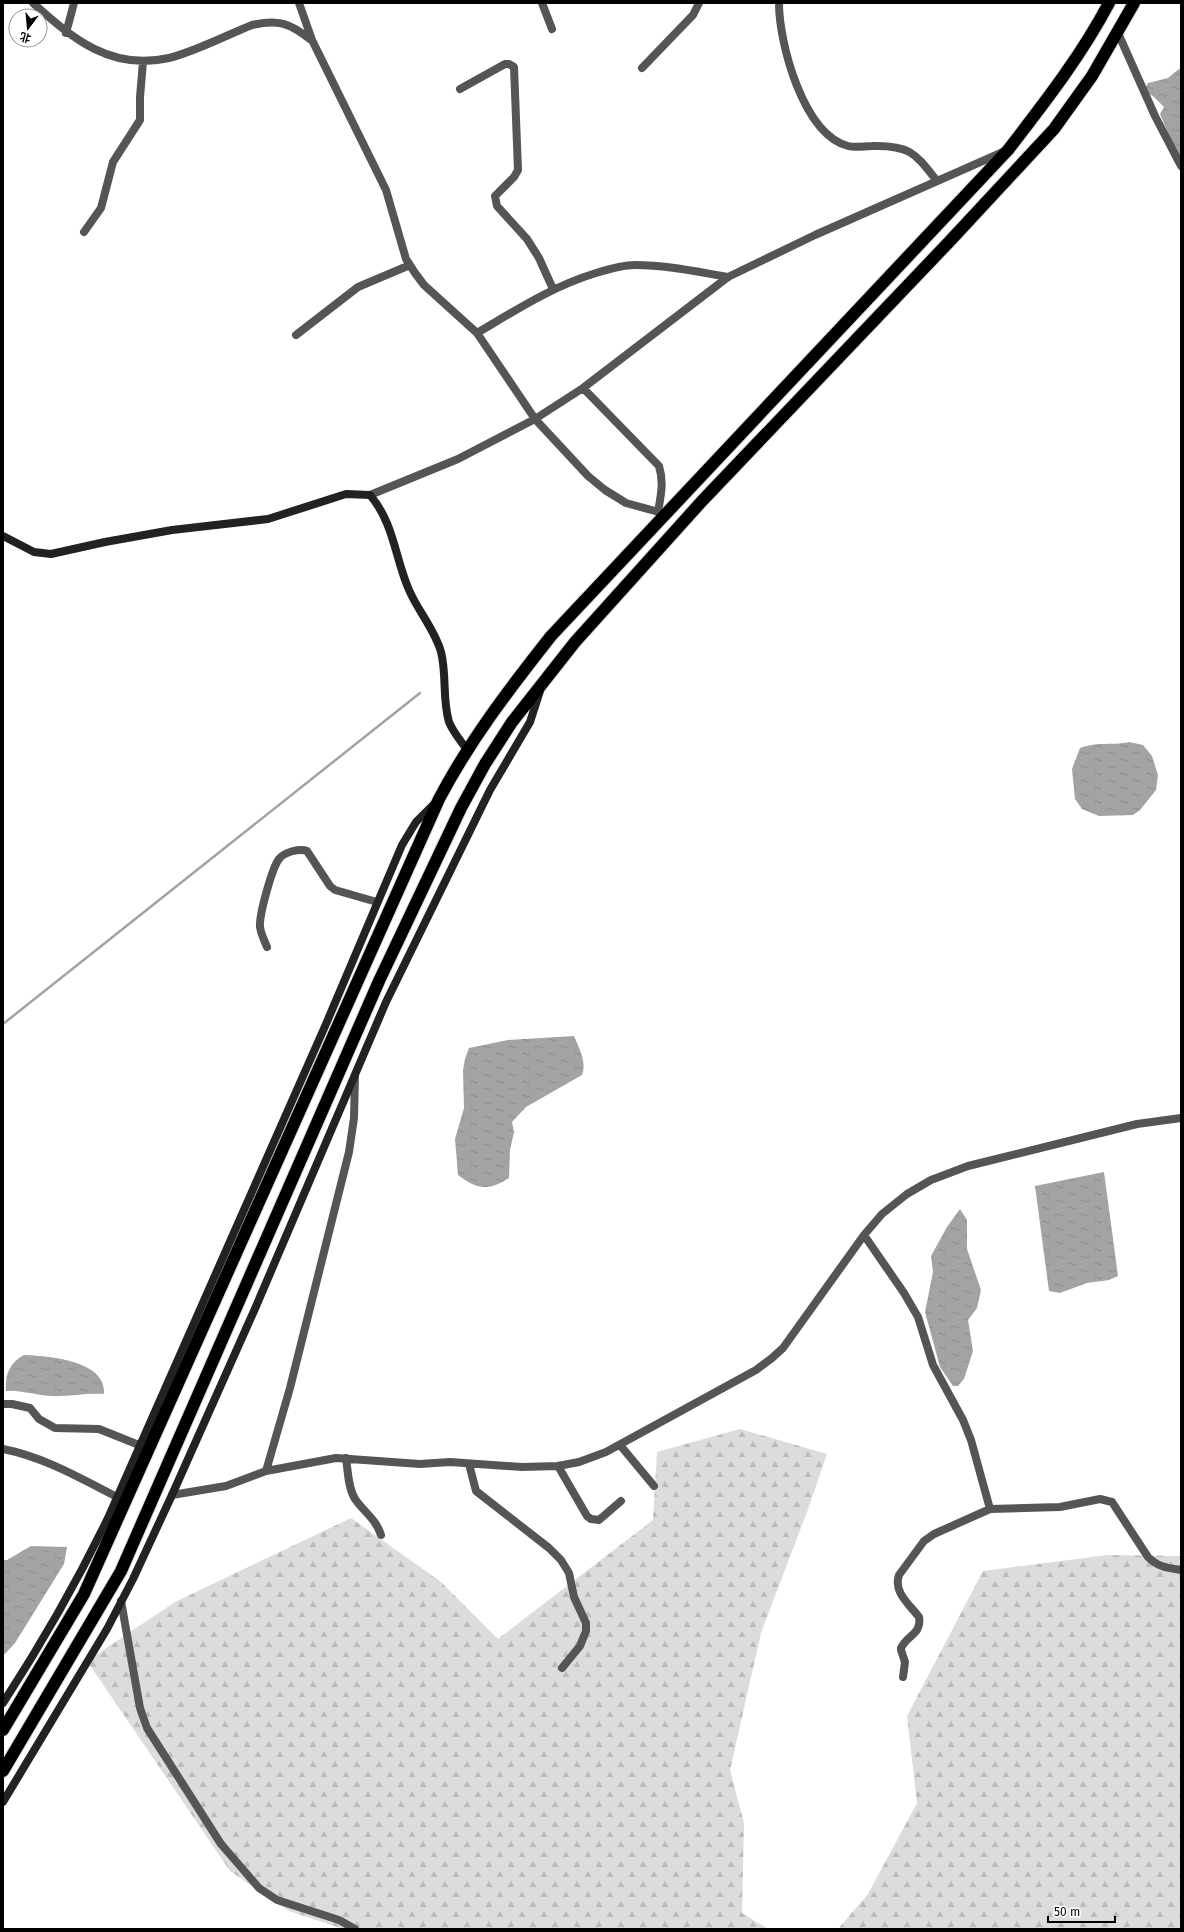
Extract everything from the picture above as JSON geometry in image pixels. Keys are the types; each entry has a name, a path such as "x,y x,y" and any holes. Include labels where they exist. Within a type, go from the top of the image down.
{"highway":[{"path":"3,1730 84,1594 439,799 467,750 504,696 551,636 662,513 1008,150 1064,78 1090,39 1109,3"},
{"path":"3,1771 121,1571 379,981 461,808 485,764 512,722 575,642 702,501 949,242 1054,129 1092,76 1134,3"}],"street":[{"path":"33,3 66,33 84,44 106,54 143,62 170,58 252,25 265,22 284,23 295,27 312,40"},
{"path":"66,33 74,3"},
{"path":"299,3 312,40 386,190 406,259 424,285 477,333 535,419 605,490 626,503 662,513 663,477 659,466 583,388"},
{"path":"542,3 552,29"},
{"path":"642,68 693,15 698,3"},
{"path":"779,3 779,17 785,52 802,99 826,134 849,146 894,147 909,152 917,156 937,181"},
{"path":"1118,33 1154,116 1181,166"},
{"path":"84,232 103,202 113,162 122,145 140,120 140,96 143,62"},
{"path":"460,89 505,64 514,66 518,170 514,177 495,196 495,202 527,239 539,258 553,289"},
{"path":"3,536 34,552 51,554 104,542 172,530 268,519 346,494 370,495 458,459 535,419 583,388 728,277 815,235 1008,150"},
{"path":"296,335 358,287 410,265"},
{"path":"477,333 553,289 573,280 615,267 634,265 658,266 728,277"},
{"path":"370,495 380,506 388,521 401,570 410,592 441,650 444,664 446,703 449,722 467,750"},
{"path":"3,1802 107,1629 121,1601 172,1495 386,1002 473,824 500,772 530,722 543,683"},
{"path":"3,1703 77,1581 117,1496 323,1031 377,902 408,833 439,799"},
{"path":"267,947 261,933 261,916 276,864 282,856 299,850 307,851 330,886 336,890 377,902"},
{"path":"266,1471 290,1388 309,1307 349,1152 354,1118 355,1076"},
{"path":"172,1495 226,1486 266,1471 336,1458 420,1464 469,1464 522,1467 558,1466 580,1462 620,1445 756,1370 772,1358 783,1348 864,1234 882,1214 907,1194 931,1180 968,1166 1137,1124 1181,1118"},
{"path":"864,1234 904,1293 918,1317 933,1365 963,1420 972,1440 990,1509"},
{"path":"3,1404 12,1404 30,1408 39,1419 55,1428 99,1429 139,1445"},
{"path":"620,1445 654,1486"},
{"path":"3,1449 29,1454 54,1464 117,1496"},
{"path":"346,1458 352,1491 355,1498 374,1520 381,1535"},
{"path":"469,1464 476,1491 549,1548 561,1560 569,1573 574,1597 586,1623 586,1631 580,1646 562,1668"},
{"path":"558,1466 587,1516 591,1519 599,1520 621,1501"},
{"path":"903,1677 906,1662 901,1648 919,1629 920,1623 919,1617 898,1590 897,1581 900,1575 924,1541 934,1534 990,1509 1060,1507 1106,1499 1112,1502 1148,1557 1155,1564 1163,1568 1181,1570"},
{"path":"121,1601 140,1708 147,1728 221,1844 259,1888 276,1900 339,1920 355,1929"}],"green space":[{"path":"740,1429 827,1454 807,1512 761,1633 730,1770 744,1823 742,1913 768,1929 343,1929 289,1911 230,1871 87,1661 175,1602 351,1518 441,1582 498,1639 653,1520 657,1452"},
{"path":"1108,1555 1181,1556 1181,1929 838,1929 868,1894 917,1803 907,1716 983,1571"}],"water":[{"path":"1181,69 1181,163 1160,114 1164,107 1153,96 1143,92 1148,83 1168,78"},
{"path":"1129,742 1143,745 1152,756 1158,775 1156,790 1140,810 1133,815 1099,816 1082,809 1075,799 1072,769 1080,748 1100,744"},
{"path":"574,1036 583,1060 584,1065 582,1075 526,1107 512,1122 514,1132 510,1150 509,1178 495,1185 483,1187 471,1184 458,1175 455,1139 464,1108 463,1070 469,1048 508,1040"},
{"path":"1104,1172 1118,1276 1109,1280 1087,1283 1060,1293 1049,1291 1035,1186"},
{"path":"960,1209 967,1220 967,1249 981,1290 977,1308 968,1320 973,1351 964,1379 958,1386 953,1386 940,1367 925,1312 933,1272 931,1256 947,1227"},
{"path":"24,1355 60,1359 74,1362 86,1367 96,1374 102,1383 104,1394 50,1396 17,1391 6,1391 7,1375 11,1366"},
{"path":"31,1546 67,1547 64,1564 15,1643 5,1654 3,1653 3,1560 7,1560"}],"waterway":[{"path":"3,1024 420,693"}]}
